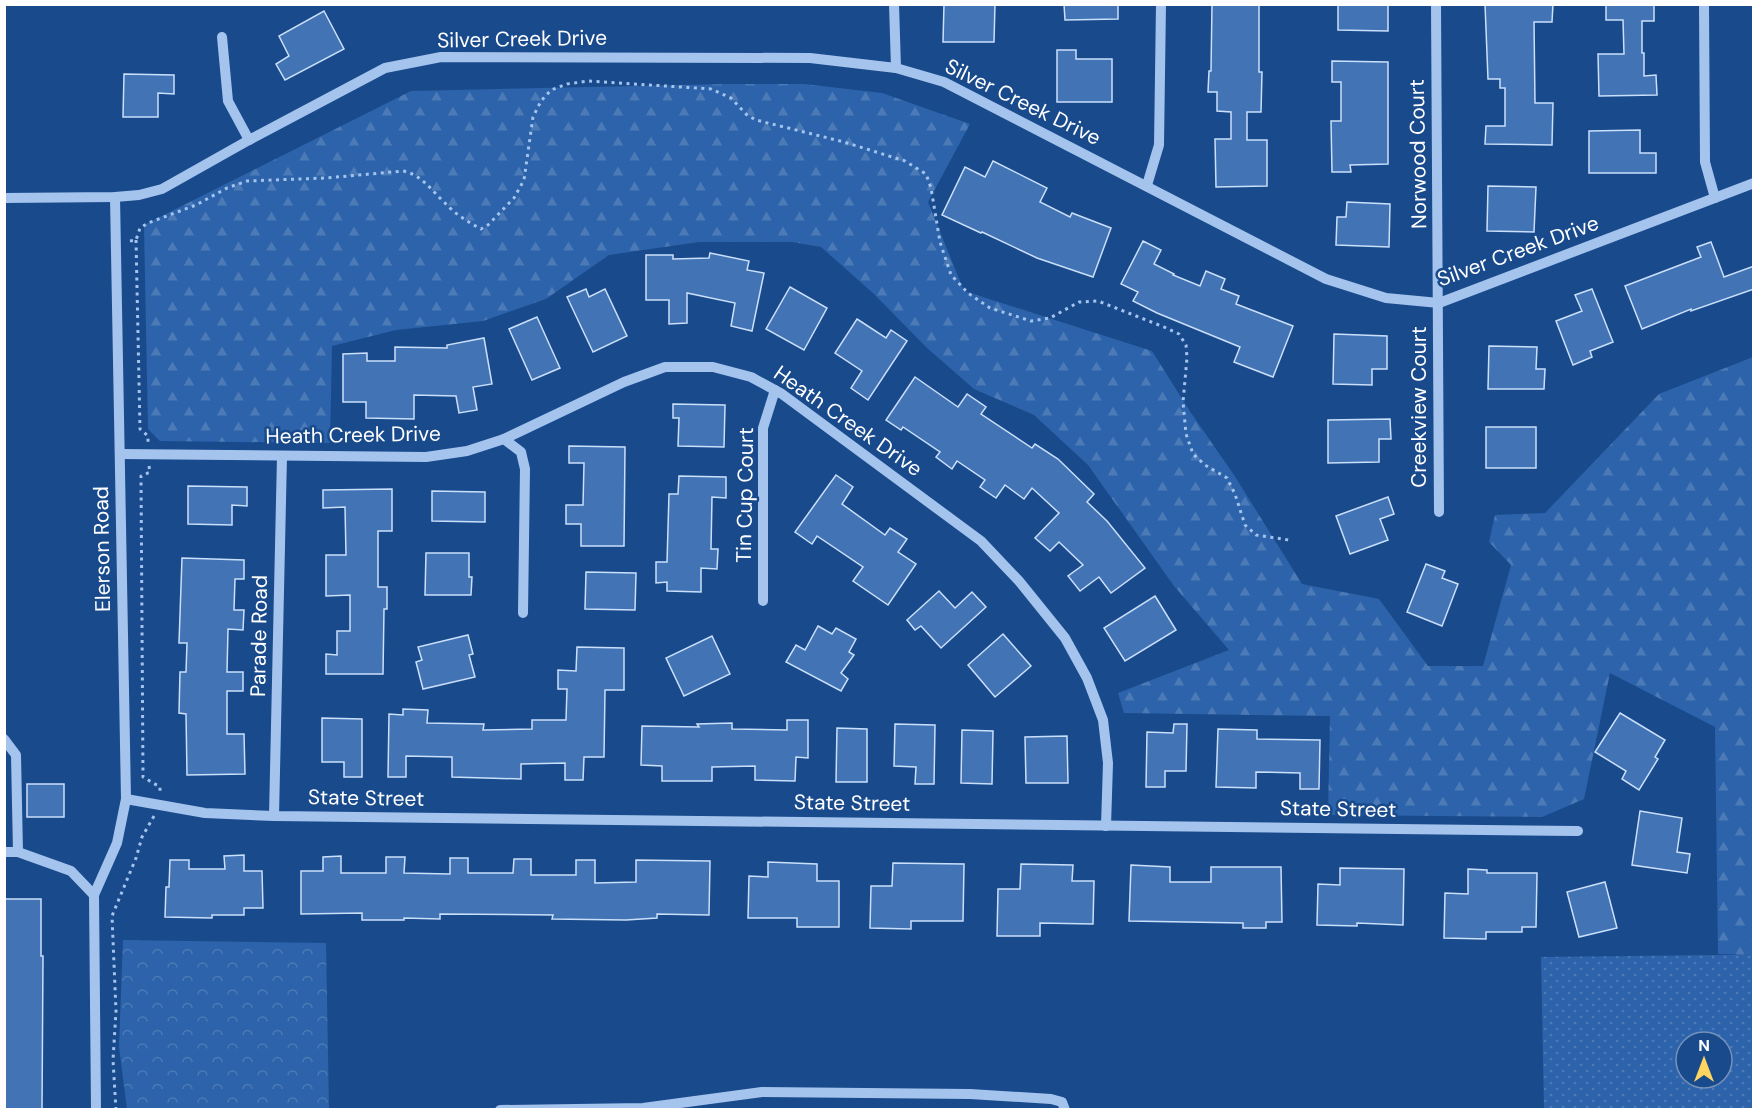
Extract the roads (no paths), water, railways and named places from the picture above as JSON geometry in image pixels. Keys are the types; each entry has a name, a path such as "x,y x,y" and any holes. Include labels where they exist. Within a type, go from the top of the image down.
{"street":[{"path":"894,4 896,69"},
{"path":"1147,185 1159,145 1161,4"},
{"name":"Norwood Court","path":"1436,4 1439,303"},
{"path":"1704,4 1705,162 1715,198"},
{"path":"222,37 228,101 249,140"},
{"name":"Silver Creek Drive","path":"4,198 116,197 139,195 162,189 249,140 386,69 441,57 810,58 896,69 944,81 1326,279 1386,298 1439,303 1754,183"},
{"name":"Elerson Road","path":"94,895 117,843 126,799 116,197"},
{"name":"Creekview Court","path":"1439,303 1439,512"},
{"name":"Heath Creek Drive","path":"120,454 426,457 467,451 504,439 624,382 665,367 713,367 751,377 775,390 981,541 1019,581 1065,638 1087,678 1103,720 1108,763 1106,826"},
{"name":"Tin Cup Court","path":"763,602 763,428 775,390"},
{"path":"504,439 521,452 525,469 523,613"},
{"name":"Parade Road","path":"274,816 282,456"},
{"path":"4,739 16,755 17,763 18,852"},
{"name":"State Street","path":"126,799 205,813 274,816 1578,831"},
{"path":"4,852 18,852 71,871 94,895 96,1110"},
{"path":"500,1110 643,1108 774,1092 970,1094 1051,1099 1062,1102 1065,1110"}]}
